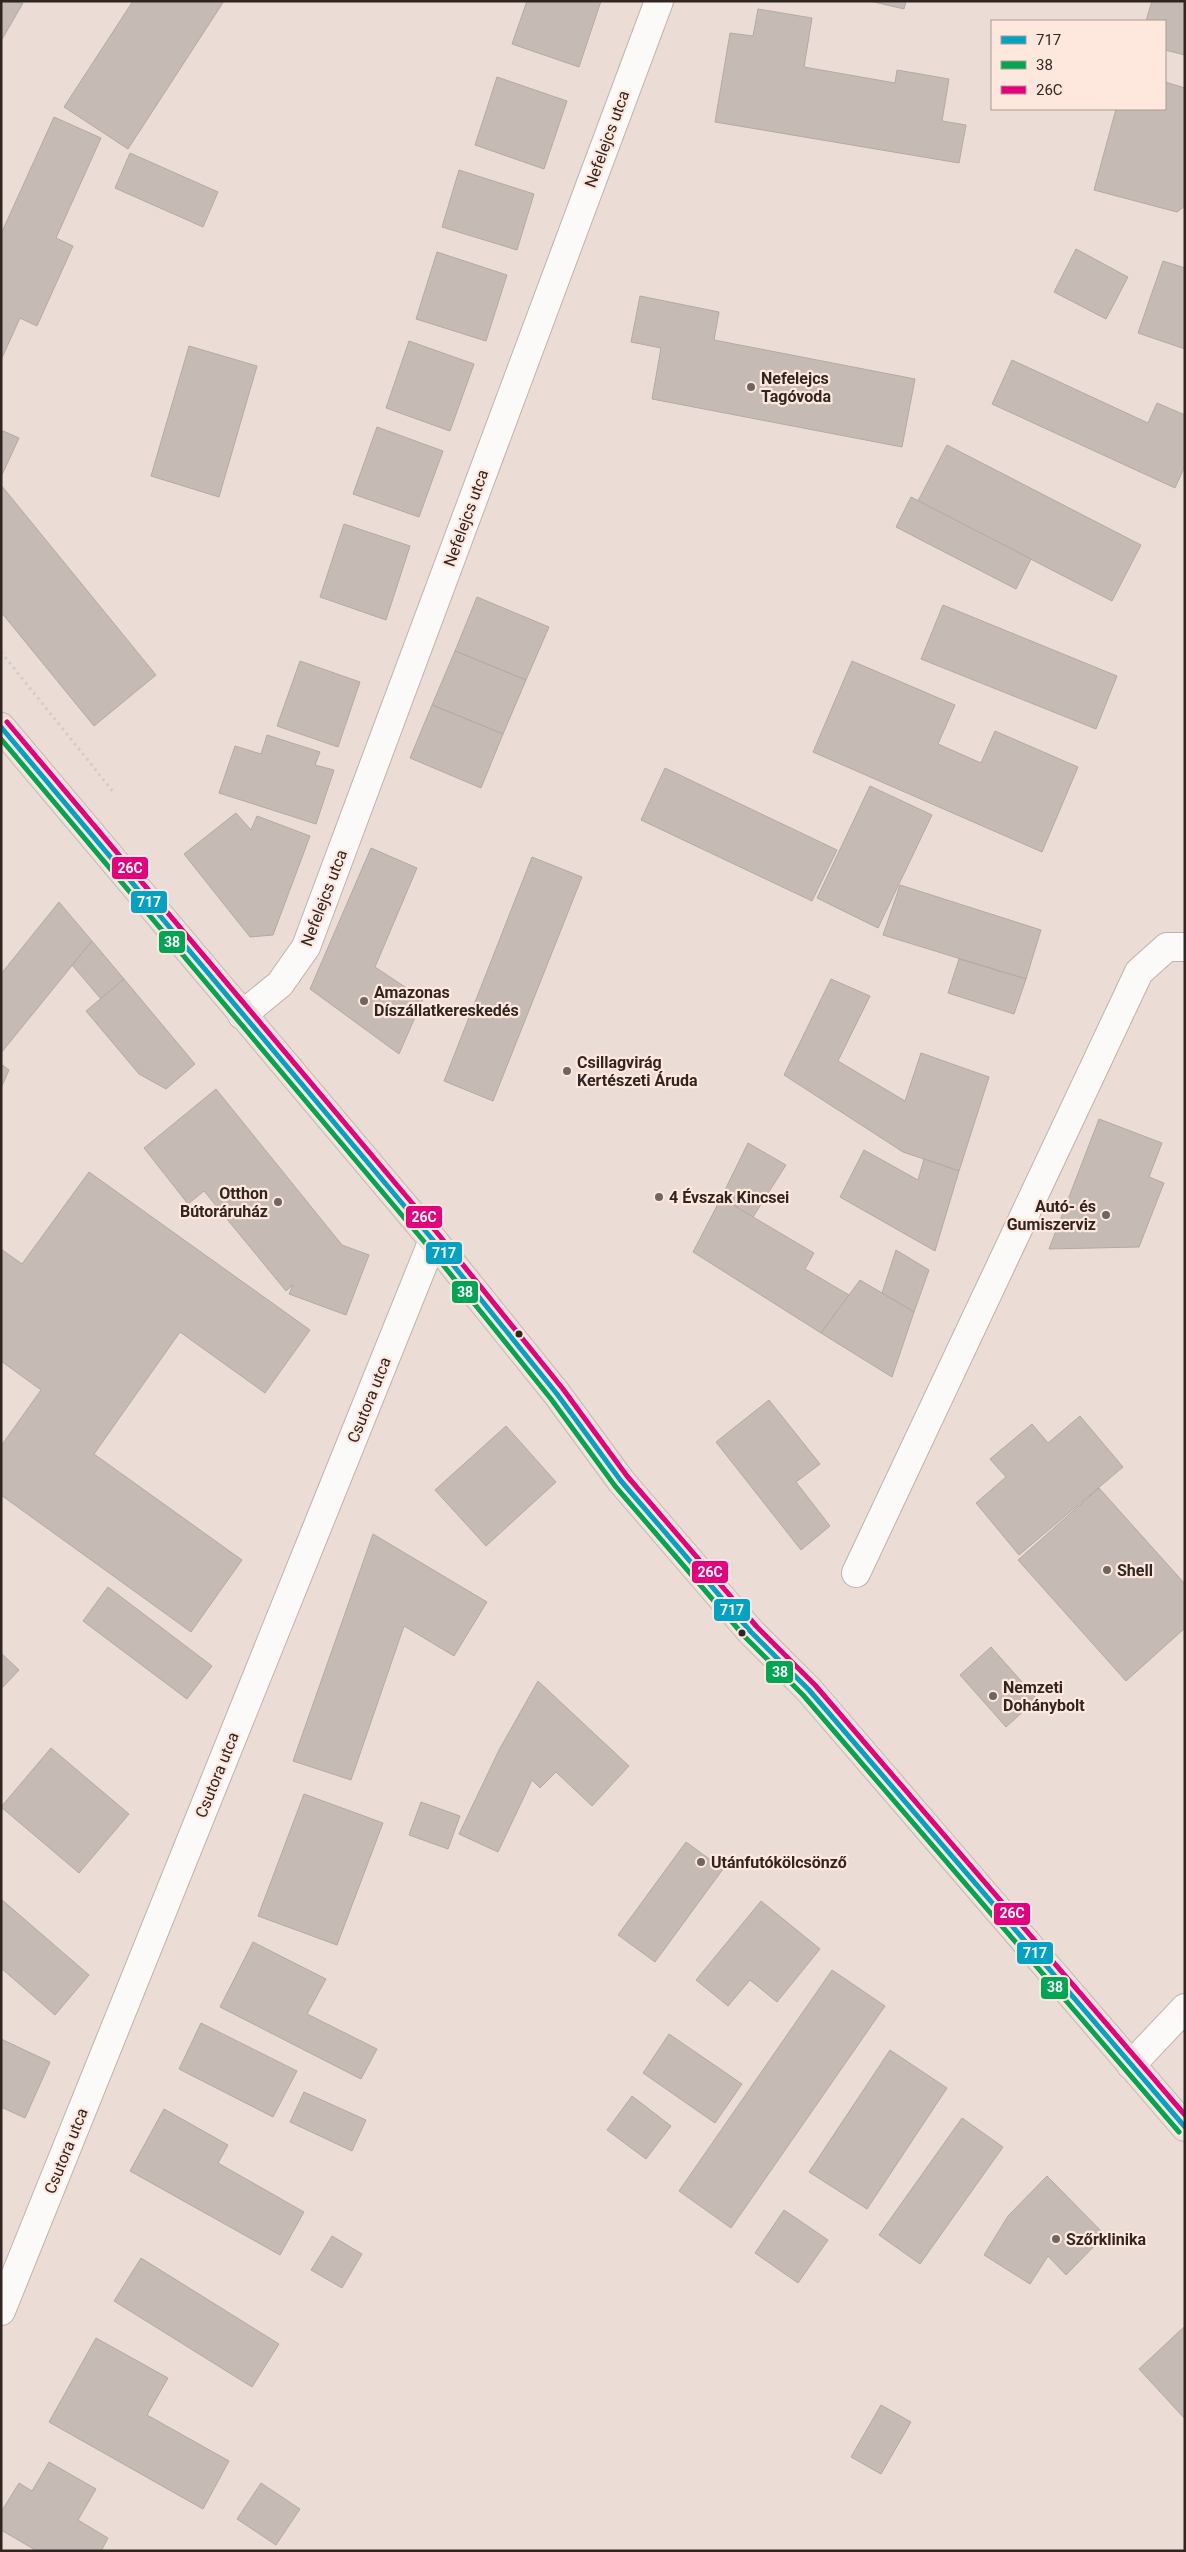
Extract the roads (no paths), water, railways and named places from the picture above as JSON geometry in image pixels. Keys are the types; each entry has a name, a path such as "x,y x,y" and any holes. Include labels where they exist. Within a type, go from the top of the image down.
{"main road":[{"path":"1,727 433,1240 557,1394 621,1482 751,1632 809,1690 1185,2127"}],"street":[{"name":"Nefelejcs utca","path":"242,1015 280,984 306,947 659,1"},
{"path":"856,1573 1140,972 1167,947 1185,947"},
{"name":"Csutora utca","path":"1,2311 433,1240"},
{"path":"1131,2065 1185,2008"}],"place":[{"name":"Nefelejcs Tagóvoda","path":"751,387"},
{"name":"Amazonas Díszállatkereskedés","path":"364,1001"},
{"name":"Csillagvirág Kertészeti Áruda","path":"567,1071"},
{"name":"4 Évszak Kincsei","path":"659,1197"},
{"name":"Otthon Bútoráruház","path":"278,1202"},
{"name":"Autó- és Gumiszerviz","path":"1106,1215"},
{"name":"Shell","path":"1107,1570"},
{"name":"Nemzeti Dohánybolt","path":"993,1696"},
{"name":"Utánfutókölcsönző","path":"701,1862"},
{"name":"Szőrklinika","path":"1056,2239"}]}
